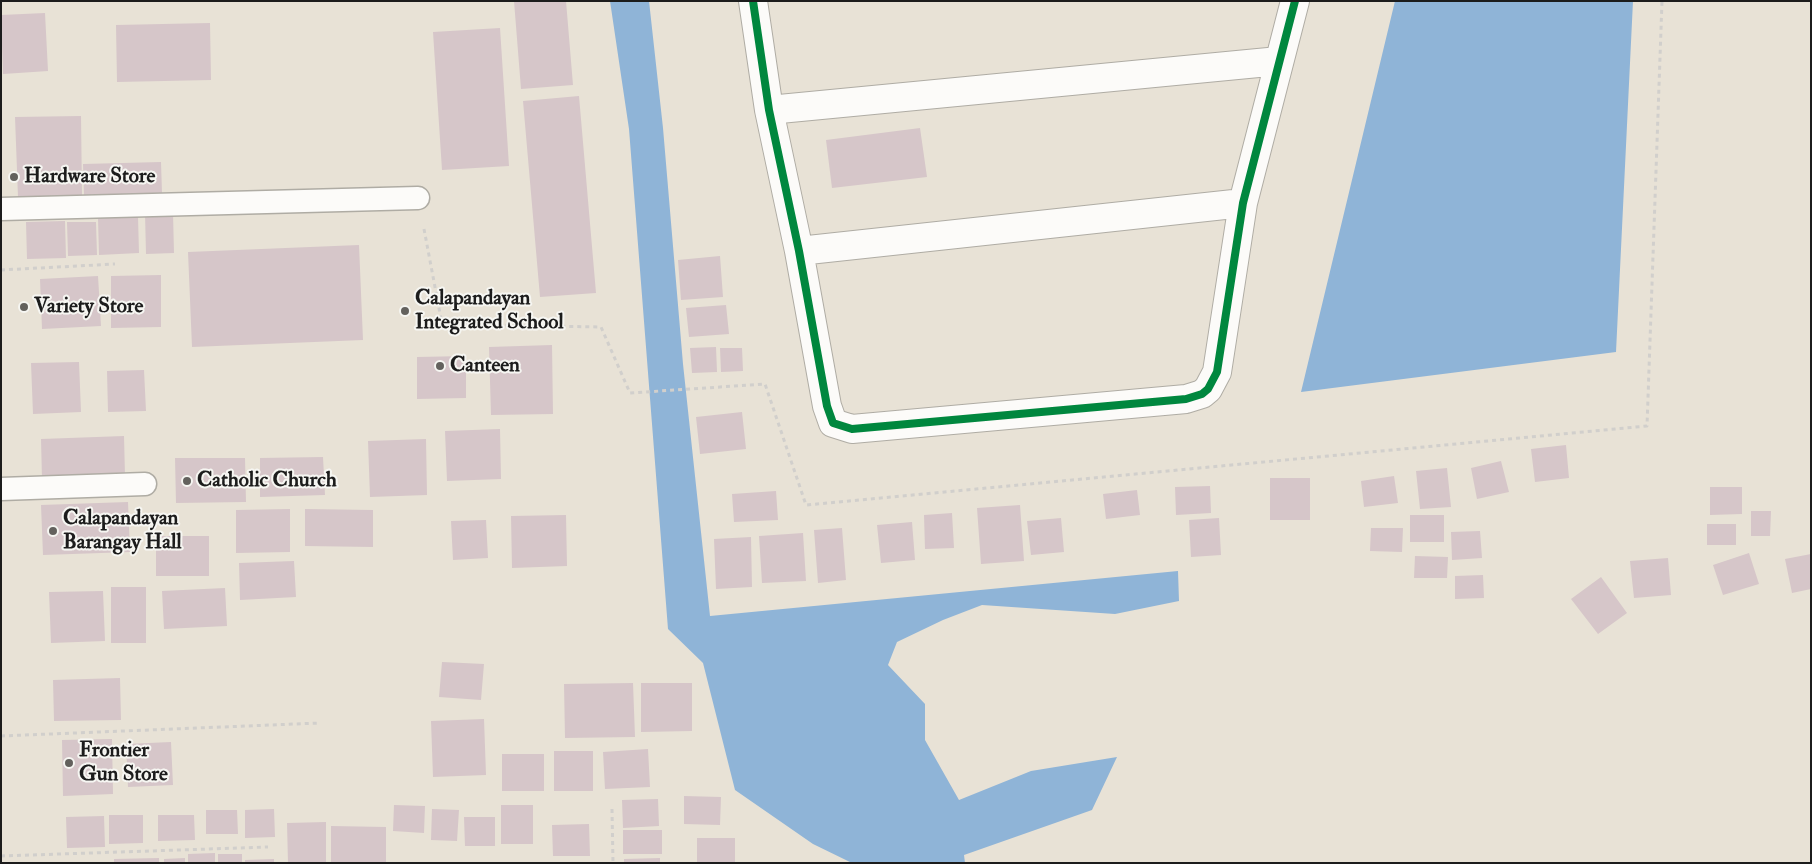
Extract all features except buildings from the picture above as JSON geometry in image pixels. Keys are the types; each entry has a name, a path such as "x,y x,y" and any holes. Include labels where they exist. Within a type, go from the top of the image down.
{"street":[{"path":"753,1 769,110 799,251 827,406 833,422 852,429 1186,399 1202,394 1208,389 1217,372 1242,203 1295,1"},
{"path":"769,110 1279,61"},
{"path":"799,251 1242,203"}],"lane":[{"path":"1,209 418,198"},
{"path":"1,489 145,484"}],"path":[{"path":"418,198 442,324 601,327 630,394 765,384 806,505 1647,426 1662,1"},
{"path":"1,270 115,264"},
{"path":"1,736 320,723"},
{"path":"612,809 613,863"},
{"path":"1,856 268,848"}],"water":[{"path":"610,1 649,1 663,128 683,364 710,616 1178,571 1179,601 1115,614 982,605 943,620 897,642 888,665 925,704 925,740 959,800 1031,771 1117,757 1092,810 964,855 965,863 852,863 813,844 735,790 703,663 668,629 629,129"},
{"path":"1395,1 1633,1 1616,352 1301,392"}],"cycle path":[{"path":"753,1 769,110 799,251 827,406 833,423 852,429 1186,399 1202,394 1208,389 1217,372 1243,203 1295,1"}],"place":[{"name":"Hardware Store","path":"14,177"},
{"name":"Variety Store","path":"24,307"},
{"name":"Calapandayan Integrated School","path":"405,311"},
{"name":"Canteen","path":"440,366"},
{"name":"Catholic Church","path":"187,481"},
{"name":"Calapandayan Barangay Hall","path":"53,531"},
{"name":"Frontier Gun Store","path":"69,763"}]}
